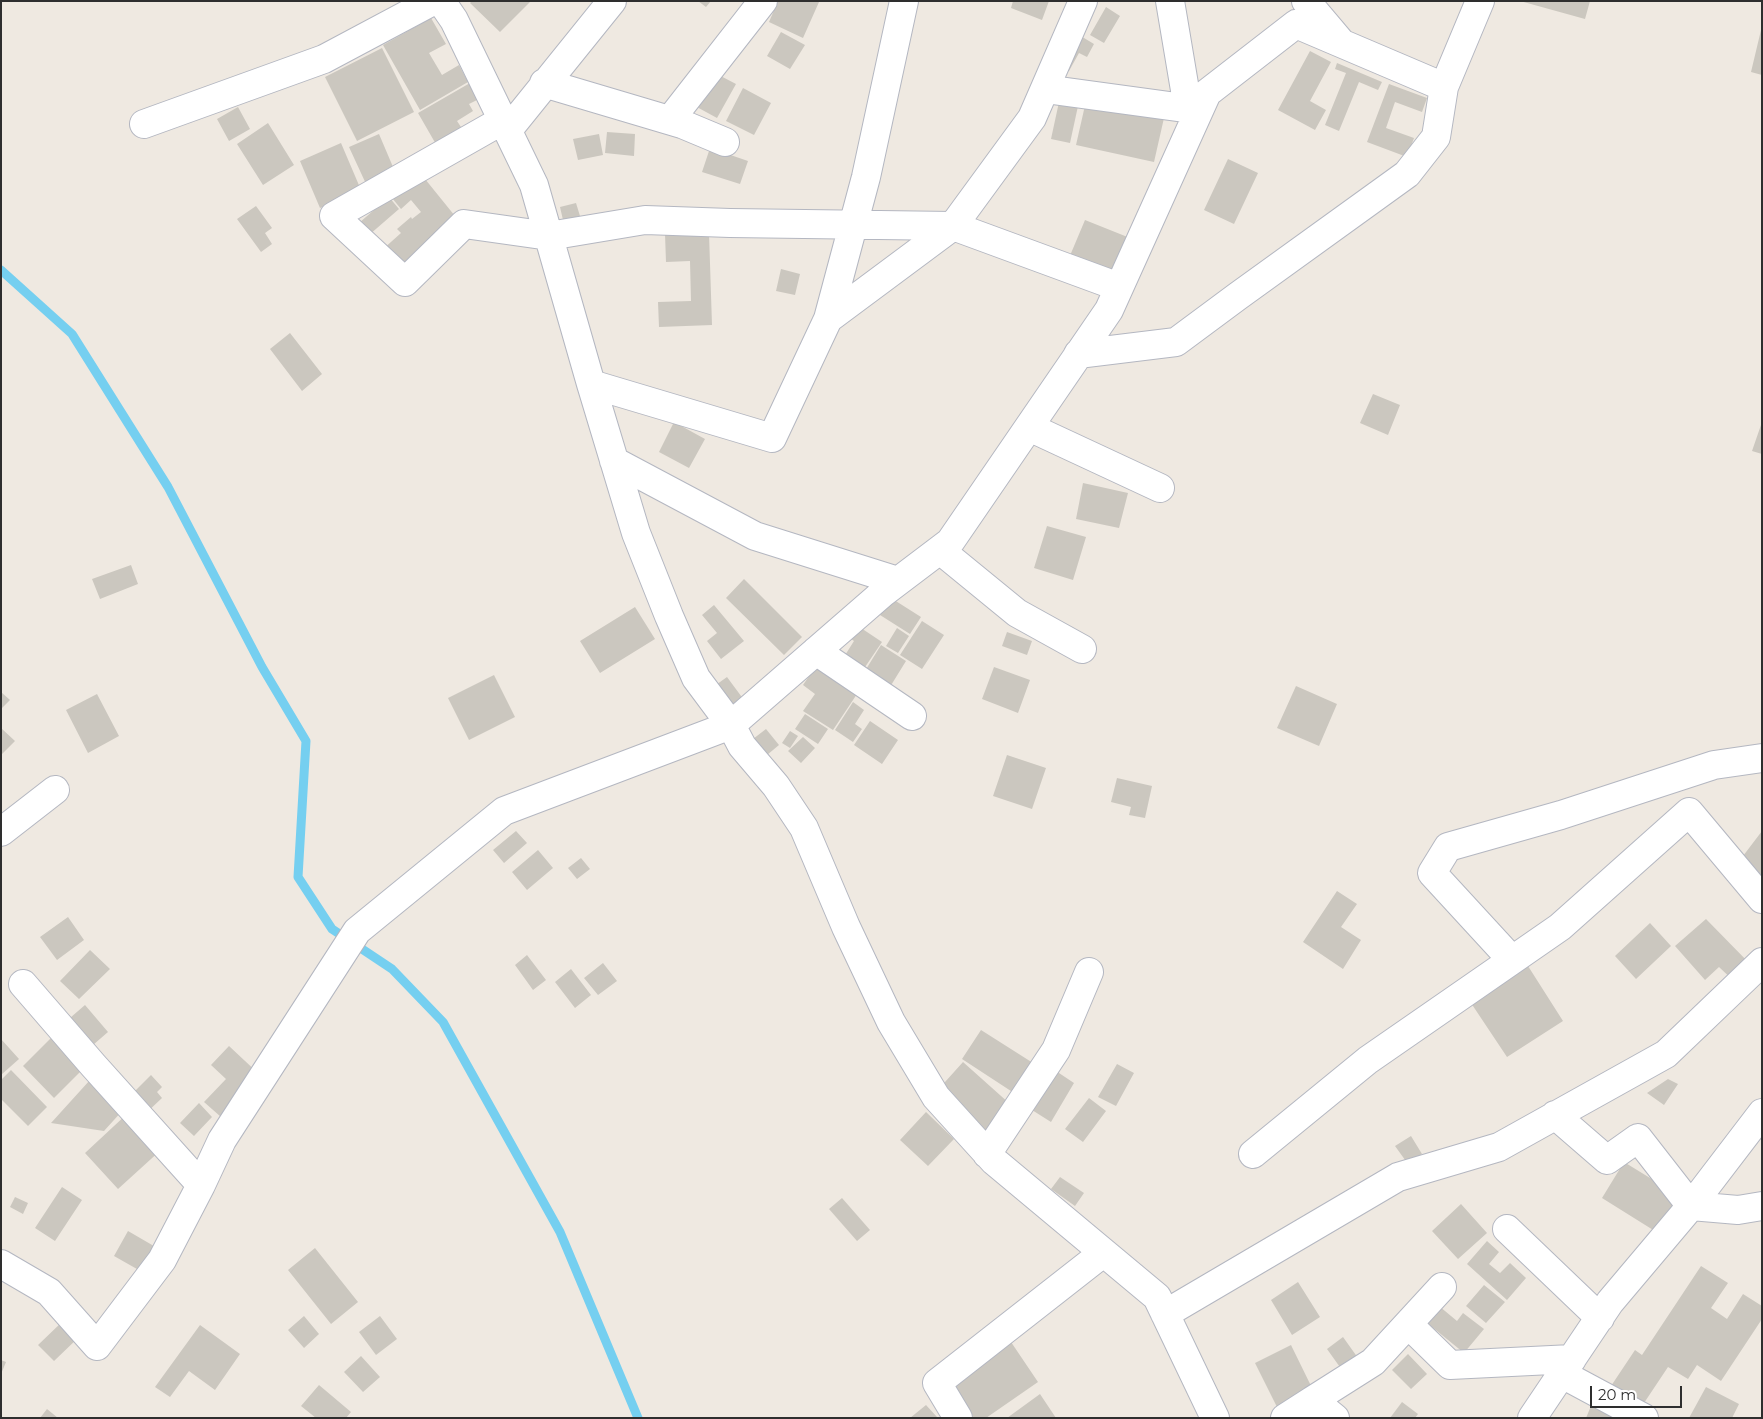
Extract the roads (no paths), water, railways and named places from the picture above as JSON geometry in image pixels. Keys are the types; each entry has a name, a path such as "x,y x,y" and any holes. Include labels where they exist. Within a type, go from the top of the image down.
{"street":[{"path":"612,1 544,83 505,125 334,216 405,282 464,224 548,236 645,220 953,226 1119,287"},
{"path":"670,120 763,1"},
{"path":"591,384 772,438 828,319 866,177 904,1"},
{"path":"828,319 953,226 1032,118 1083,1"},
{"path":"1170,1 1194,109"},
{"path":"1306,1 1343,44"},
{"path":"1078,354 1176,342 1407,174 1436,137 1444,87 1480,1"},
{"path":"144,124 324,59 446,4 534,185 636,534 696,678 731,726 742,746 776,786 804,828 846,927 891,1022 936,1097 994,1162 1157,1297 1215,1418"},
{"path":"1,1264 49,1292 97,1346 162,1260 202,1185 222,1140 357,931 504,812 731,726 898,581 950,542 1109,310 1194,109 1207,93 1296,24 1444,87"},
{"path":"544,83 670,120 725,142"},
{"path":"1045,89 1194,109"},
{"path":"1029,426 1160,488"},
{"path":"614,461 755,536 898,581"},
{"path":"940,550 1017,613 1082,649"},
{"path":"816,651 912,716"},
{"path":"1512,960 1432,873 1448,847 1561,815 1714,765 1762,758"},
{"path":"1,832 56,790"},
{"path":"1253,1154 1368,1060 1560,926 1690,812 1762,899"},
{"path":"1165,1314 1398,1177 1499,1147 1666,1054 1762,962"},
{"path":"987,1154 1056,1050 1089,972"},
{"path":"23,984 93,1065 202,1185"},
{"path":"1532,1418 1610,1302 1691,1206 1762,1113"},
{"path":"1556,1115 1607,1160 1638,1138 1691,1206 1738,1210 1762,1206"},
{"path":"1507,1229 1600,1318"},
{"path":"958,1418 937,1384 1103,1253"},
{"path":"1285,1418 1373,1362 1442,1287"},
{"path":"1408,1324 1450,1365 1567,1367 1644,1418"},
{"path":"1313,1400 1335,1418"}],"waterway":[{"path":"1,270 72,334 168,487 262,667 306,741 298,877 332,929 392,969 443,1022 560,1232 638,1418"}]}
